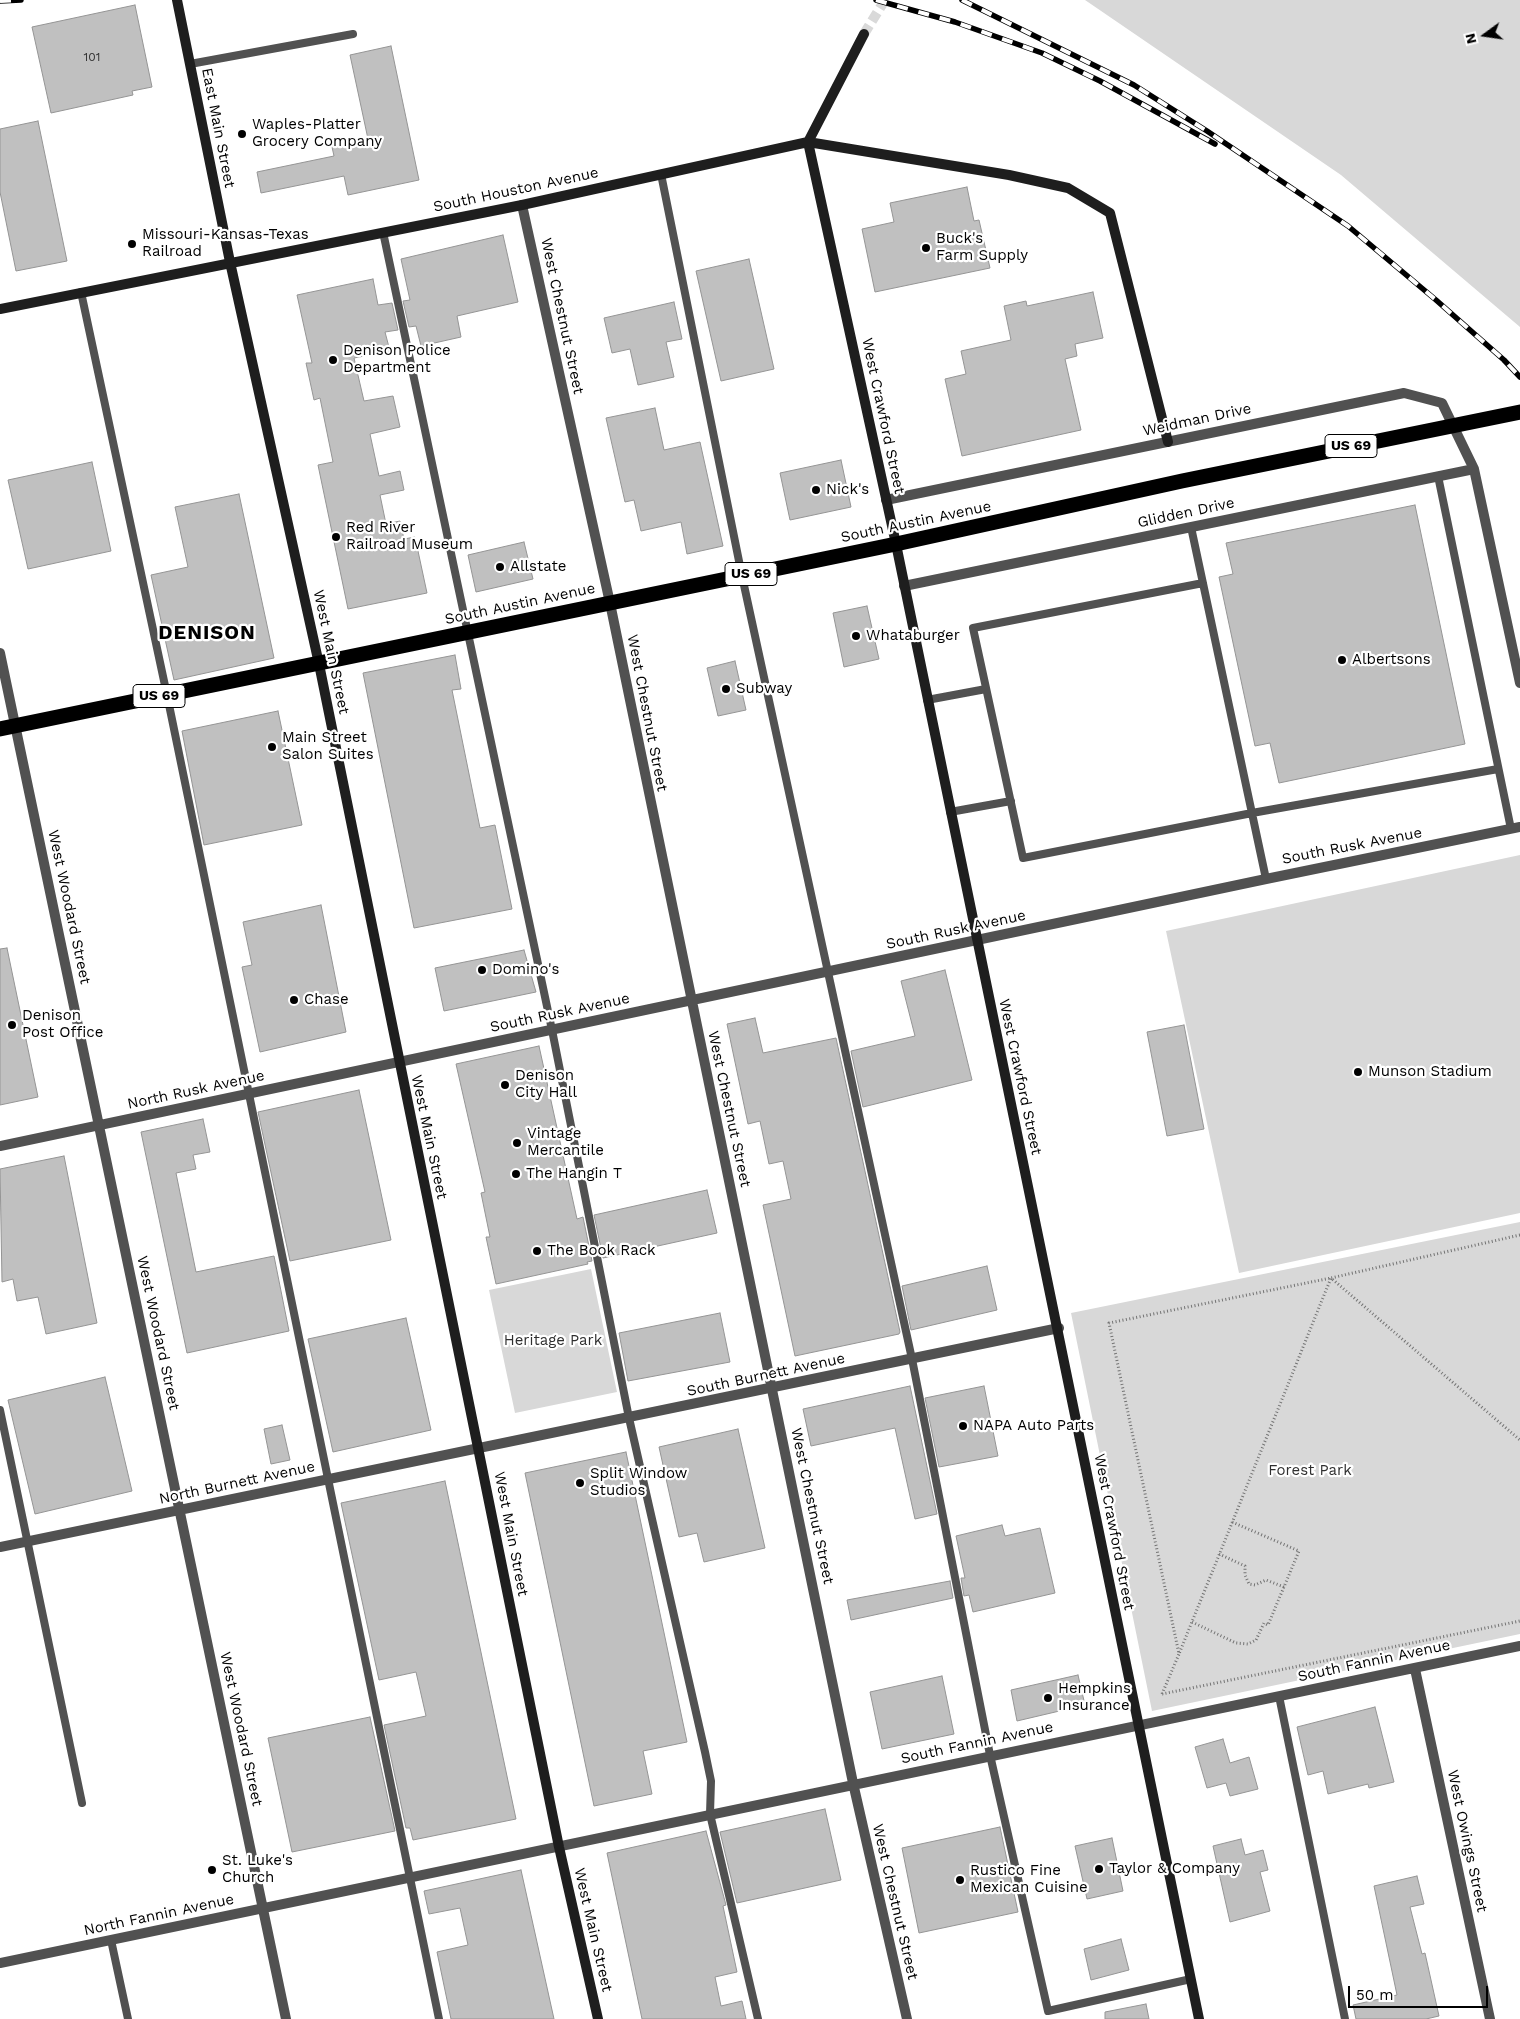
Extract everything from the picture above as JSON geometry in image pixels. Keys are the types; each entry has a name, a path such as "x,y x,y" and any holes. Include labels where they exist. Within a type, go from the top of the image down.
{"highway":[{"name":"South Austin Avenue","path":"319,664 896,544 1182,481 1520,412"},
{"name":"US 69","path":"0,729 319,664"}],"main road":[{"name":"East Main Street","path":"177,0 230,262"},
{"path":"864,34 808,142 1009,175 1068,188 1110,213 1168,442"},
{"name":"South Houston Avenue","path":"0,307 522,205 808,142"},
{"name":"West Crawford Street","path":"808,142 896,544 976,941 1059,1328 1137,1725 1199,2019"},
{"name":"West Main Street","path":"230,262 319,664 398,1063 480,1448 559,1847 598,2019"}],"street":[{"name":"West Chestnut Street","path":"522,205 610,603 690,1000 853,1784 907,2019"},
{"name":"Weidman Drive","path":"886,500 1404,393 1442,403 1474,469 1520,683"},
{"name":"Glidden Drive","path":"904,586 1474,469"},
{"name":"West Woodard Street","path":"0,653 286,2019"},
{"name":"South Rusk Avenue","path":"398,1063 690,1000 1515,828"},
{"name":"North Rusk Avenue","path":"0,1146 398,1063"},
{"name":"South Burnett Avenue","path":"480,1448 1059,1328"},
{"name":"North Burnett Avenue","path":"0,1547 480,1448"},
{"name":"South Fannin Avenue","path":"559,1847 990,1755 1520,1646"},
{"name":"West Owings Street","path":"1415,1669 1490,2019"},
{"name":"North Fannin Avenue","path":"0,1963 559,1847"}],"lane":[{"path":"190,64 353,34"},
{"path":"660,174 742,576 912,1359 990,1755 1049,2015 1191,1979"},
{"path":"383,232 552,1030 629,1418 707,1761 710,1781 710,1814 758,2019"},
{"path":"82,292 167,695 439,2019"},
{"path":"1438,476 1498,769 1515,828"},
{"path":"1191,527 1266,879"},
{"path":"1203,583 972,628 1023,858 1252,813 1498,769"},
{"path":"927,700 986,689"},
{"path":"950,812 1010,801"},
{"path":"0,1410 82,1803"},
{"path":"1279,1696 1345,2019"},
{"path":"112,1940 128,2019"}],"path":[{"path":"1179,1654 1109,1323 1331,1278 1520,1234"},
{"path":"1331,1278 1520,1440"},
{"path":"1331,1278 1162,1694 1520,1621"},
{"path":"1192,1622 1236,1643 1248,1644 1256,1640 1264,1623 1268,1625 1299,1551 1232,1522"},
{"path":"1219,1554 1245,1566 1245,1575 1249,1584 1255,1585 1266,1580 1284,1587"}],"green space":[{"path":"1085,0 1520,0 1520,327 1341,175"},
{"name":"Munson Stadium","path":"1520,855 1520,1213 1239,1273 1166,931"},
{"name":"Forest Park","path":"1520,1222 1520,1634 1152,1711 1071,1313"},
{"name":"Heritage Park","path":"591,1269 617,1392 515,1413 489,1290"}],"building":[{"path":"135,5 152,87 132,91 133,95 51,113 32,27"},
{"path":"391,46 419,180 348,195 344,176 261,193 257,172 334,156 332,147 368,139 350,55"},
{"path":"38,121 67,261 16,271 0,192 0,129"},
{"name":"Buck's Farm Supply","path":"967,187 974,221 979,220 990,268 875,292 862,229 894,222 890,203"},
{"path":"503,235 518,302 457,316 461,337 421,346 416,326 409,327 403,301 410,300 401,259"},
{"path":"749,259 774,369 721,381 696,271"},
{"path":"373,279 378,305 392,303 398,330 385,332 390,351 354,358 364,401 393,396 400,427 370,434 379,476 400,471 404,490 380,495 386,524 400,521 404,539 415,537 427,593 348,609 318,465 333,462 320,398 314,400 306,363 312,363 297,295"},
{"path":"1093,292 1103,338 1075,344 1077,356 1065,359 1081,430 962,456 945,379 966,374 961,351 1011,340 1004,306 1026,301 1027,306"},
{"path":"674,302 682,339 666,342 674,377 638,385 630,349 612,353 604,318"},
{"path":"655,408 664,450 700,442 723,546 687,554 681,522 641,531 634,500 625,502 606,418"},
{"name":"Nick's","path":"841,460 851,507 790,520 780,473"},
{"path":"92,462 111,551 28,569 8,480"},
{"path":"239,494 274,658 174,680 151,575 188,567 175,507"},
{"name":"Albertsons","path":"1415,505 1465,744 1279,783 1270,743 1255,746 1219,577 1233,574 1226,543"},
{"name":"Allstate","path":"524,542 533,579 476,592 468,555"},
{"name":"Whataburger","path":"867,606 879,659 844,667 833,613"},
{"path":"455,655 461,689 452,690 480,828 495,825 512,909 414,928 363,673"},
{"name":"Subway","path":"735,661 746,710 718,716 707,668"},
{"path":"278,711 302,825 204,845 182,731"},
{"name":"Chase","path":"321,905 346,1032 260,1052 242,967 252,965 243,922"},
{"name":"Denison Post Office","path":"7,948 38,1097 0,1105 0,949"},
{"path":"524,950 536,992 444,1011 435,968"},
{"path":"945,970 972,1080 863,1107 851,1051 915,1036 901,981"},
{"path":"755,1018 763,1053 836,1038 899,1334 795,1356 763,1205 791,1199 783,1161 769,1164 760,1121 748,1124 727,1024"},
{"path":"1184,1025 1204,1129 1167,1136 1147,1032"},
{"path":"539,1046 577,1219 583,1217 592,1261 587,1262 588,1264 496,1284 486,1237 490,1237 481,1193 485,1192 456,1064"},
{"path":"359,1090 391,1240 290,1261 258,1112"},
{"path":"203,1119 210,1152 193,1155 196,1169 176,1173 196,1272 274,1256 289,1331 187,1353 141,1132"},
{"path":"64,1156 97,1323 46,1334 38,1297 17,1301 13,1279 2,1282 0,1169"},
{"path":"707,1190 717,1233 603,1258 594,1215"},
{"path":"987,1266 997,1310 911,1330 902,1286"},
{"path":"720,1313 730,1362 628,1381 619,1333"},
{"path":"406,1318 431,1430 333,1452 308,1339"},
{"path":"105,1377 132,1491 35,1514 8,1400"},
{"path":"910,1386 937,1514 915,1519 895,1428 811,1446 803,1409"},
{"name":"NAPA Auto Parts","path":"984,1386 998,1456 939,1467 925,1398"},
{"path":"282,1425 290,1460 271,1464 264,1429"},
{"path":"738,1429 765,1548 704,1562 697,1533 679,1537 659,1447"},
{"path":"626,1452 687,1742 643,1751 652,1794 594,1806 525,1473"},
{"path":"445,1481 516,1819 413,1840 410,1828 406,1828 384,1725 426,1716 416,1672 379,1680 341,1503"},
{"path":"1002,1525 1005,1536 1040,1528 1055,1593 973,1612 969,1595 964,1596 961,1578 965,1578 956,1536"},
{"path":"950,1581 953,1598 851,1620 847,1600"},
{"name":"Hempkins Insurance","path":"1078,1675 1085,1705 1017,1721 1011,1690"},
{"path":"942,1676 954,1734 882,1749 870,1692"},
{"path":"1375,1707 1394,1782 1369,1788 1368,1784 1328,1794 1323,1771 1308,1775 1297,1727"},
{"path":"370,1717 395,1831 292,1852 268,1738"},
{"path":"1223,1739 1230,1763 1249,1757 1258,1789 1230,1796 1226,1783 1207,1788 1195,1747"},
{"path":"825,1809 841,1880 737,1903 720,1832"},
{"name":"Rustico Fine Mexican Cuisine","path":"1000,1827 1018,1912 919,1933 902,1848"},
{"path":"706,1831 726,1905 723,1906 737,1972 715,1977 721,2006 742,2001 746,2019 642,2019 607,1853"},
{"name":"Taylor & Company","path":"1112,1838 1123,1891 1087,1899 1075,1846"},
{"path":"1241,1839 1245,1855 1263,1850 1268,1870 1260,1872 1270,1911 1230,1922 1213,1846"},
{"path":"521,1870 554,2019 451,2019 437,1952 468,1945 460,1908 429,1914 424,1891"},
{"path":"1417,1876 1424,1904 1410,1907 1422,1954 1425,1953 1439,2016 1426,2019 1356,2019 1353,2005 1397,1995 1374,1886"},
{"path":"1121,1939 1129,1970 1091,1980 1084,1949"},
{"path":"1146,2004 1149,2019 1105,2019 1105,2012"}],"tunnel":[{"path":"864,34 885,0"}],"railway":[{"path":"0,1 21,0"},
{"path":"876,0 955,22 1042,53 1100,81 1215,144"},
{"path":"962,0 1134,85 1207,131 1348,226 1436,300 1504,360 1520,377"}],"place":[{"name":"Waples-Platter Grocery Company","path":"242,134"},
{"name":"Missouri-Kansas-Texas Railroad","path":"132,244"},
{"name":"Buck's Farm Supply","path":"926,248"},
{"name":"Denison Police Department","path":"333,360"},
{"name":"Nick's","path":"816,490"},
{"name":"Red River Railroad Museum","path":"336,537"},
{"name":"Allstate","path":"500,567"},
{"name":"Whataburger","path":"856,636"},
{"name":"Albertsons","path":"1342,660"},
{"name":"Subway","path":"726,689"},
{"name":"Main Street Salon Suites","path":"272,747"},
{"name":"Domino's","path":"482,970"},
{"name":"Chase","path":"294,1000"},
{"name":"Denison Post Office","path":"12,1025"},
{"name":"Munson Stadium","path":"1358,1072"},
{"name":"Denison City Hall","path":"505,1085"},
{"name":"Vintage Mercantile","path":"517,1143"},
{"name":"The Hangin T","path":"516,1174"},
{"name":"The Book Rack","path":"537,1251"},
{"name":"NAPA Auto Parts","path":"963,1426"},
{"name":"Split Window Studios","path":"580,1483"},
{"name":"Hempkins Insurance","path":"1048,1698"},
{"name":"Taylor & Company","path":"1099,1869"},
{"name":"St. Luke's Church","path":"212,1870"},
{"name":"Rustico Fine Mexican Cuisine","path":"960,1880"}],"district":[{"name":"DENISON","path":"207,633"}]}
